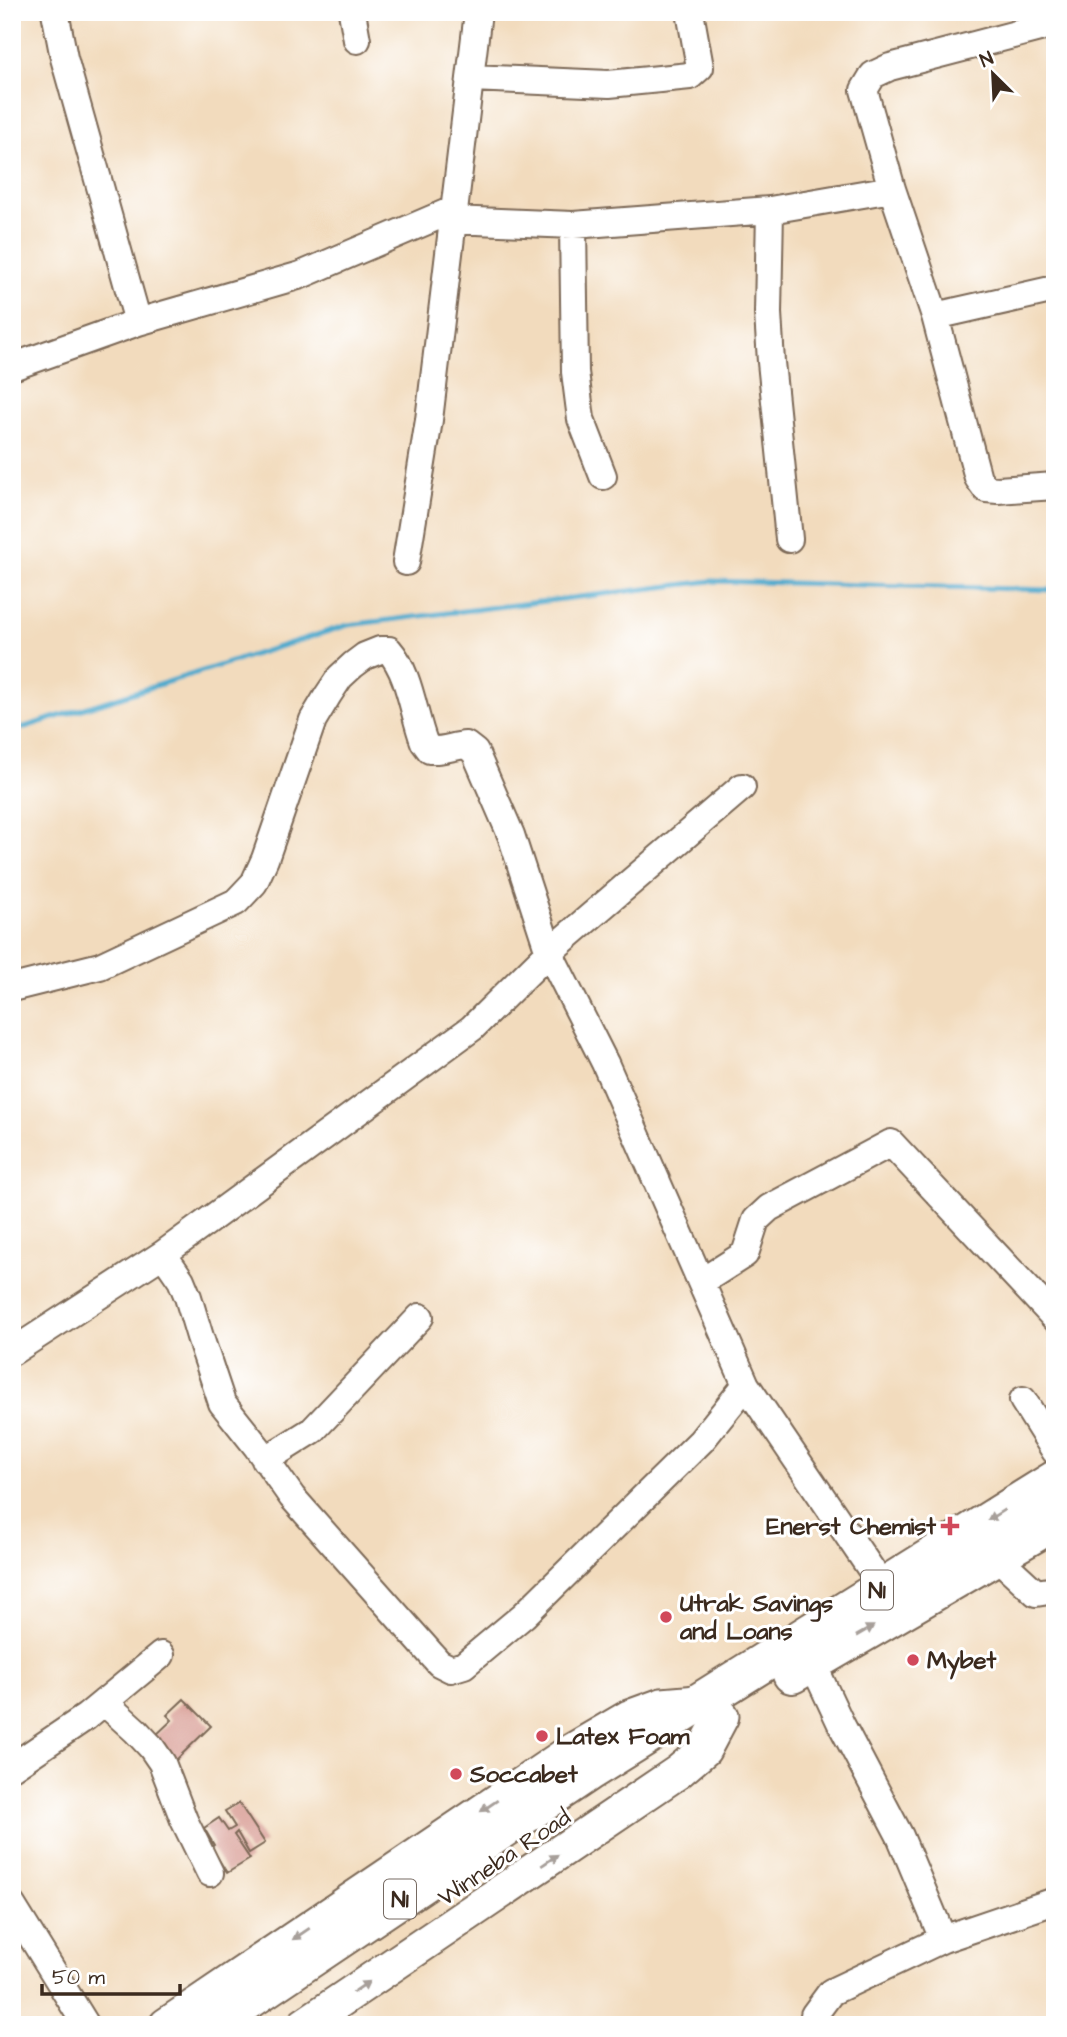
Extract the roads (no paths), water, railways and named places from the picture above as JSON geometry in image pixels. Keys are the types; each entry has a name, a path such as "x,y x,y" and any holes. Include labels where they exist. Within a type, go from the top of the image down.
{"highway":[{"name":"Winneba Road","path":"211,2025 711,1709 883,1587 1055,1480"},
{"name":"Winneba Road","path":"711,1709 812,1662 1055,1521"},
{"name":"Winneba Road","path":"254,2025 595,1782"}],"main road":[{"name":"Winneba Road","path":"166,2025 571,1751 629,1717 662,1705 711,1709 704,1750 678,1772 304,2025"}],"street":[{"path":"55,12 64,58 138,322"},
{"path":"352,12 357,40"},
{"path":"406,562 429,420 478,12"},
{"path":"470,78 609,84 690,76 700,66 690,12"},
{"path":"1055,24 890,67 873,75 864,90 892,189 935,316 978,478 986,489 1055,486"},
{"path":"12,367 138,322 301,275 453,215 573,225 770,210 892,189"},
{"path":"770,210 768,313 789,539"},
{"path":"573,225 575,372 581,419 603,476"},
{"path":"935,316 1055,289"},
{"path":"12,988 100,966 236,902 254,883 265,859 313,720 340,677 365,656 388,650 395,658 424,742 430,750 440,751 466,745 475,752 510,835 549,952 605,1063 746,1385 883,1587"},
{"path":"12,1352 163,1254 472,1028 549,952 742,786"},
{"path":"701,1282 745,1254 756,1220 769,1208 891,1143 1055,1318"},
{"path":"163,1254 181,1280 188,1297 222,1402 292,1497 439,1664 451,1669 464,1665 524,1615 701,1441 746,1385"},
{"path":"265,1460 313,1430 420,1317"},
{"path":"1023,1400 1055,1451"},
{"path":"996,1556 1036,1593 1055,1590"},
{"path":"12,1768 86,1717 161,1655"},
{"path":"812,1662 841,1724 900,1836 943,1939"},
{"path":"104,1702 136,1731 162,1763 184,1820 210,1873"},
{"path":"816,2025 814,2015 831,1992 943,1939 1055,1901"},
{"path":"12,1905 86,2025"}],"waterway":[{"path":"12,731 348,625 711,581 1055,590"}],"place":[{"name":"Enerst Chemist","path":"950,1526"},
{"name":"Utrak Savings and Loans","path":"666,1617"},
{"name":"Mybet","path":"913,1660"},
{"name":"Latex Foam","path":"542,1736"},
{"name":"Soccabet","path":"456,1774"}]}
